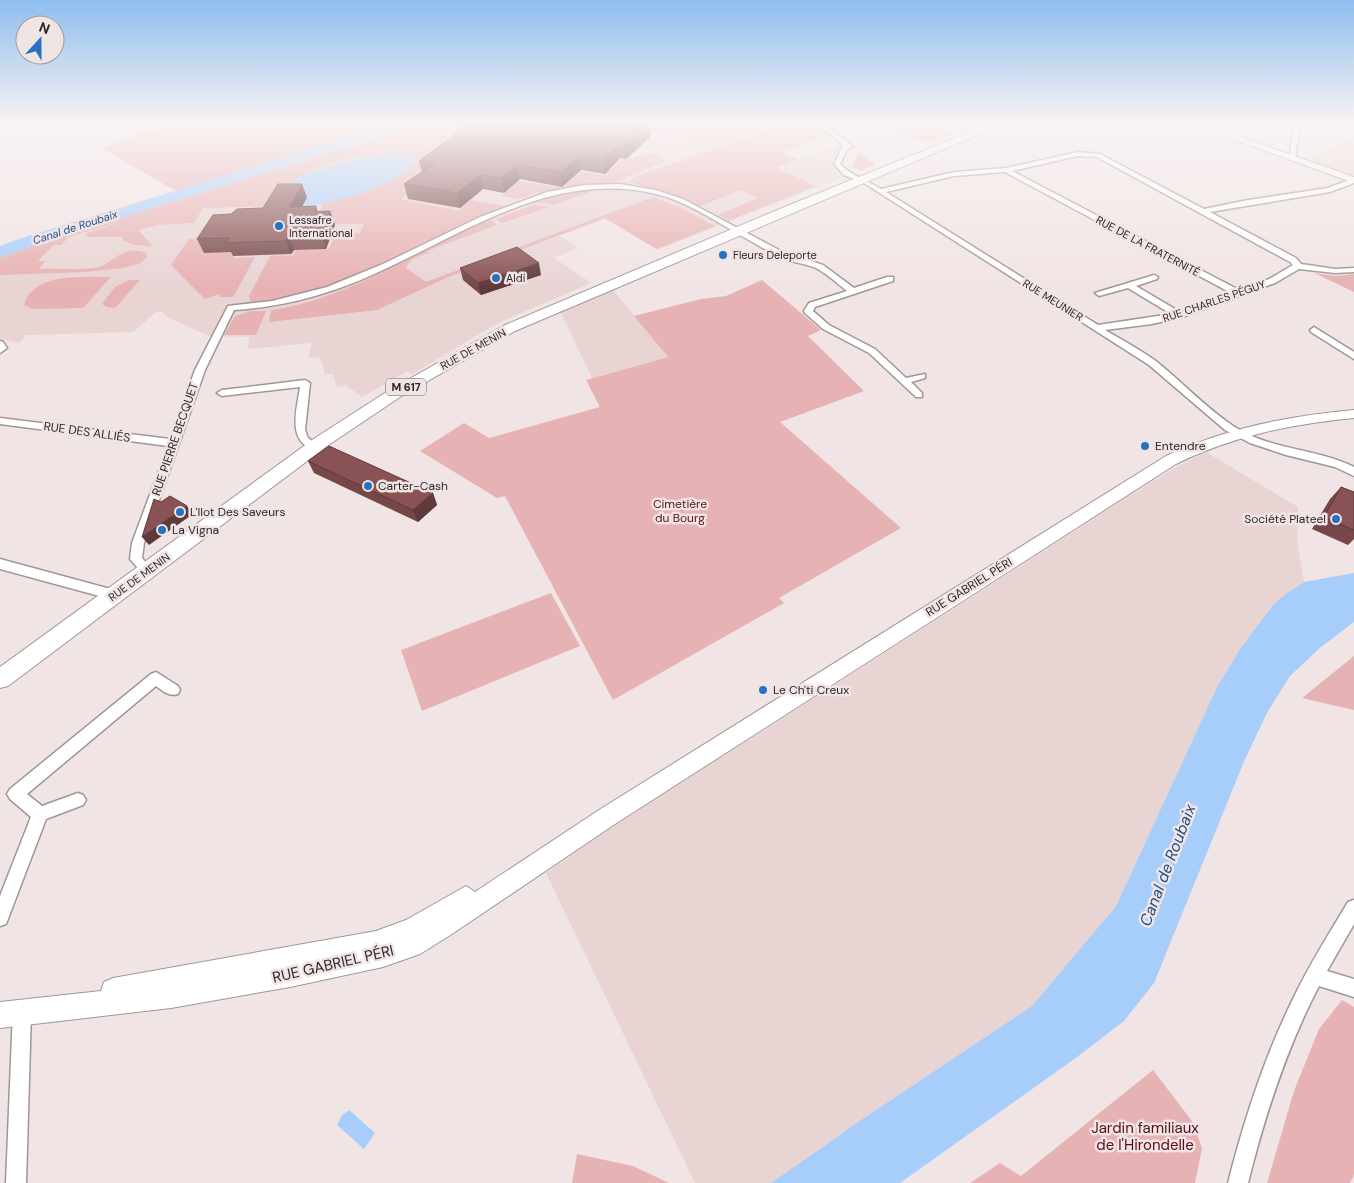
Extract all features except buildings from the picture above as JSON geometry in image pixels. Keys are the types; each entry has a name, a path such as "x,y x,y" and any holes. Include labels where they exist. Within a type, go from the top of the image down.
{"main road":[{"name":"RUE DE MENIN","path":"0,679 143,568 393,387 499,328 858,178"},
{"name":"RUE GABRIEL PÉRI","path":"11,1013 181,993 297,974 382,956 411,945 444,926 607,817 1171,460 1211,441 1237,433 1354,414"},
{"name":"RUE DE MENIN","path":"0,668 109,594"}],"street":[{"path":"880,192 941,177"},
{"name":"RUE DE LA FRATERNITÉ","path":"1020,177 1238,293"},
{"path":"1140,177 1293,260 1298,266 1335,271 1354,270"},
{"name":"RUE MEUNIER","path":"858,178 1160,369 1224,425 1237,433 1290,453 1338,464 1354,472"},
{"path":"1204,211 1248,202 1330,190 1354,180"},
{"name":"RUE PIERRE BECQUET","path":"143,568 136,555 138,543 203,361 231,308 275,305 329,290 387,265 485,217 536,197 575,188 618,186 658,192 736,229"},
{"path":"736,229 786,256 818,266 854,292"},
{"name":"RUE CHARLES PÉGUY","path":"1097,328 1152,321 1179,315 1276,279 1298,266"},
{"path":"1099,293 1154,278"},
{"path":"890,279 812,304 808,311 826,327 872,351 919,395"},
{"path":"1129,285 1179,315"},
{"path":"1314,330 1354,356"},
{"path":"0,344 2,348 0,350"},
{"path":"905,381 922,376"},
{"path":"222,392 305,383 300,430 311,445"},
{"name":"RUE DES ALLIÉS","path":"0,420 174,443"},
{"path":"0,564 109,594"},
{"path":"40,814 15,794 156,678 173,690"},
{"path":"0,918 40,814 78,800"},
{"path":"1238,1183 1251,1130 1268,1079 1299,1005 1354,908"},
{"path":"1315,976 1354,988"},
{"path":"11,1013 16,1183"}],"shaded area":[{"path":"261,177 843,177 657,250 605,219 560,236 578,248 554,258 591,283 498,323 411,375 408,371 362,397 345,385 337,387 333,374 325,375 320,357 308,358 312,343 248,349 249,337 209,336 169,318 161,311 156,312 133,332 26,335 19,343 0,339 0,262 72,236"},
{"path":"612,289 668,357 592,378 560,311"},
{"path":"1206,452 1298,507 1297,541 1304,582 1284,595 1272,606 1240,649 1217,687 1116,906 1032,1006 864,1118 771,1183 695,1183 546,873 608,830 1073,532 1171,470"}],"green space":[{"path":"152,177 220,177 176,191"},
{"path":"251,177 300,177 286,188 270,206 203,208 194,223 156,225 138,230 153,246 134,245 122,240 124,237 88,237 85,234 129,219 69,237 61,245 54,245 38,261 45,261 39,269 92,268 105,265 120,254 132,250 146,253 147,257 139,264 123,268 85,272 0,275 0,258 26,248"},
{"path":"393,177 427,177 453,182 418,186 401,199 458,211 471,200 504,206 380,264 318,289 285,298 250,304 249,296 270,256 293,255 295,250 329,249 333,240 294,240 296,236 360,233 364,224 332,224 334,219 315,219 323,204 372,189 390,181"},
{"path":"570,177 627,177 611,184 552,189 518,199 502,196 511,188 494,185 502,178 562,188 574,178"},
{"path":"635,177 796,177 816,186 730,220 718,215 758,198 741,190 700,206 677,195 629,182"},
{"path":"596,190 554,205 537,202 577,191"},
{"path":"653,197 679,207 715,226 657,249 605,218 446,278 377,310 269,322 271,310 328,296 355,285 487,218 497,225 427,251 429,253 418,256 406,268 426,282"},
{"path":"533,205 550,207 502,223 496,219"},
{"path":"253,237 205,249 203,252 236,252 233,258 255,257 233,297 220,297 219,294 205,299 171,265 189,239"},
{"path":"1314,273 1335,276 1354,274 1354,292"},
{"path":"75,277 111,277 83,308 33,309 24,305 29,294 37,287 48,282"},
{"path":"129,280 140,280 115,308 102,304 115,287"},
{"name":"Cimetière du Bourg","path":"762,280 821,330 808,336 864,391 780,422 901,528 779,598 784,603 613,700 505,496 497,498 420,451 464,423 489,438 600,407 586,380 668,357 634,316 701,299 726,296"},
{"path":"251,311 266,311 256,335 224,335 235,316"},
{"path":"551,593 580,646 422,711 401,650"},
{"path":"1354,656 1354,710 1302,698"},
{"path":"1342,1000 1354,1007 1354,1175 1350,1183 1267,1183 1294,1091 1319,1029"},
{"name":"Jardin familiaux de l'Hirondelle","path":"1153,1070 1192,1121 1202,1148 1195,1183 970,1183 1000,1163 1021,1176"},
{"path":"577,1154 633,1166 669,1183 572,1183"}],"water":[{"name":"Canal de Roubaix","path":"219,177 251,177 26,248 0,258 0,246"},
{"path":"300,177 395,177 371,189 338,200 313,205 270,206 269,195"},
{"name":"Canal de Roubaix","path":"1354,573 1354,622 1321,647 1290,676 1268,711 1245,759 1154,983 1124,1021 1077,1057 900,1183 771,1183 864,1118 1032,1006 1116,906 1217,687 1240,649 1272,606 1284,595 1304,582"},
{"path":"349,1110 375,1133 364,1149 337,1125 342,1115"}],"place":[{"name":"Lessafre International","path":"279,226"},
{"name":"Fleurs Deleporte","path":"723,255"},
{"name":"Aldi","path":"496,278"},
{"name":"Entendre","path":"1145,446"},
{"name":"Carter-Cash","path":"368,486"},
{"name":"L'Ilot Des Saveurs","path":"180,512"},
{"name":"Société Plateel","path":"1336,519"},
{"name":"La Vigna","path":"162,530"},
{"name":"Le Ch'ti Creux","path":"763,690"}]}
